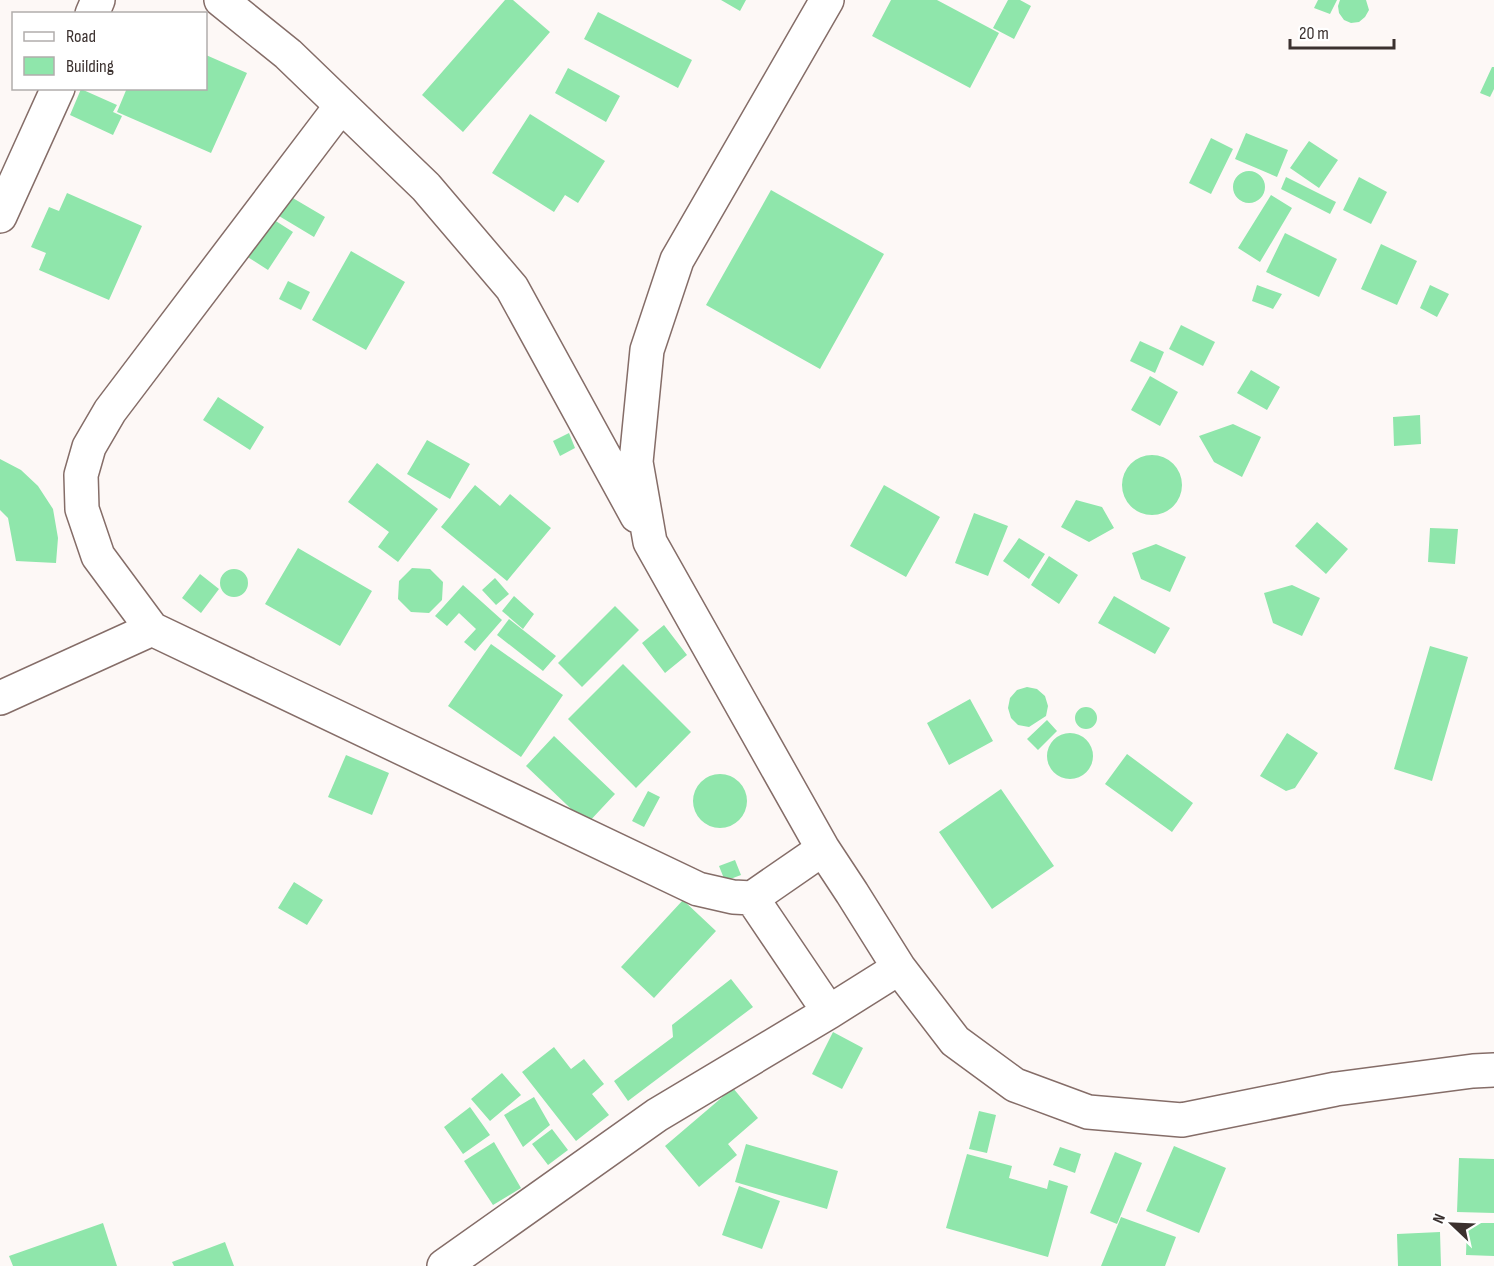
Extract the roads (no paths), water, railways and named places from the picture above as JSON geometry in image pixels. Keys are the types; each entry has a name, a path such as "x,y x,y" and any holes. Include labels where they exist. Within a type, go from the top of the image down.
{"street":[{"path":"221,0 288,54 426,187 512,288 650,542 823,849 899,968 955,1041 1015,1085 1088,1112 1182,1120 1336,1089 1494,1070"},
{"path":"650,542 636,462 647,350 677,260 827,0"},
{"path":"0,216 57,90"},
{"path":"341,106 110,411 89,447 81,475 82,509 98,556 152,629 698,889 732,897 752,897 823,849"},
{"path":"0,698 152,629"},
{"path":"752,897 829,1012"},
{"path":"445,1266 657,1115 899,968"}]}
